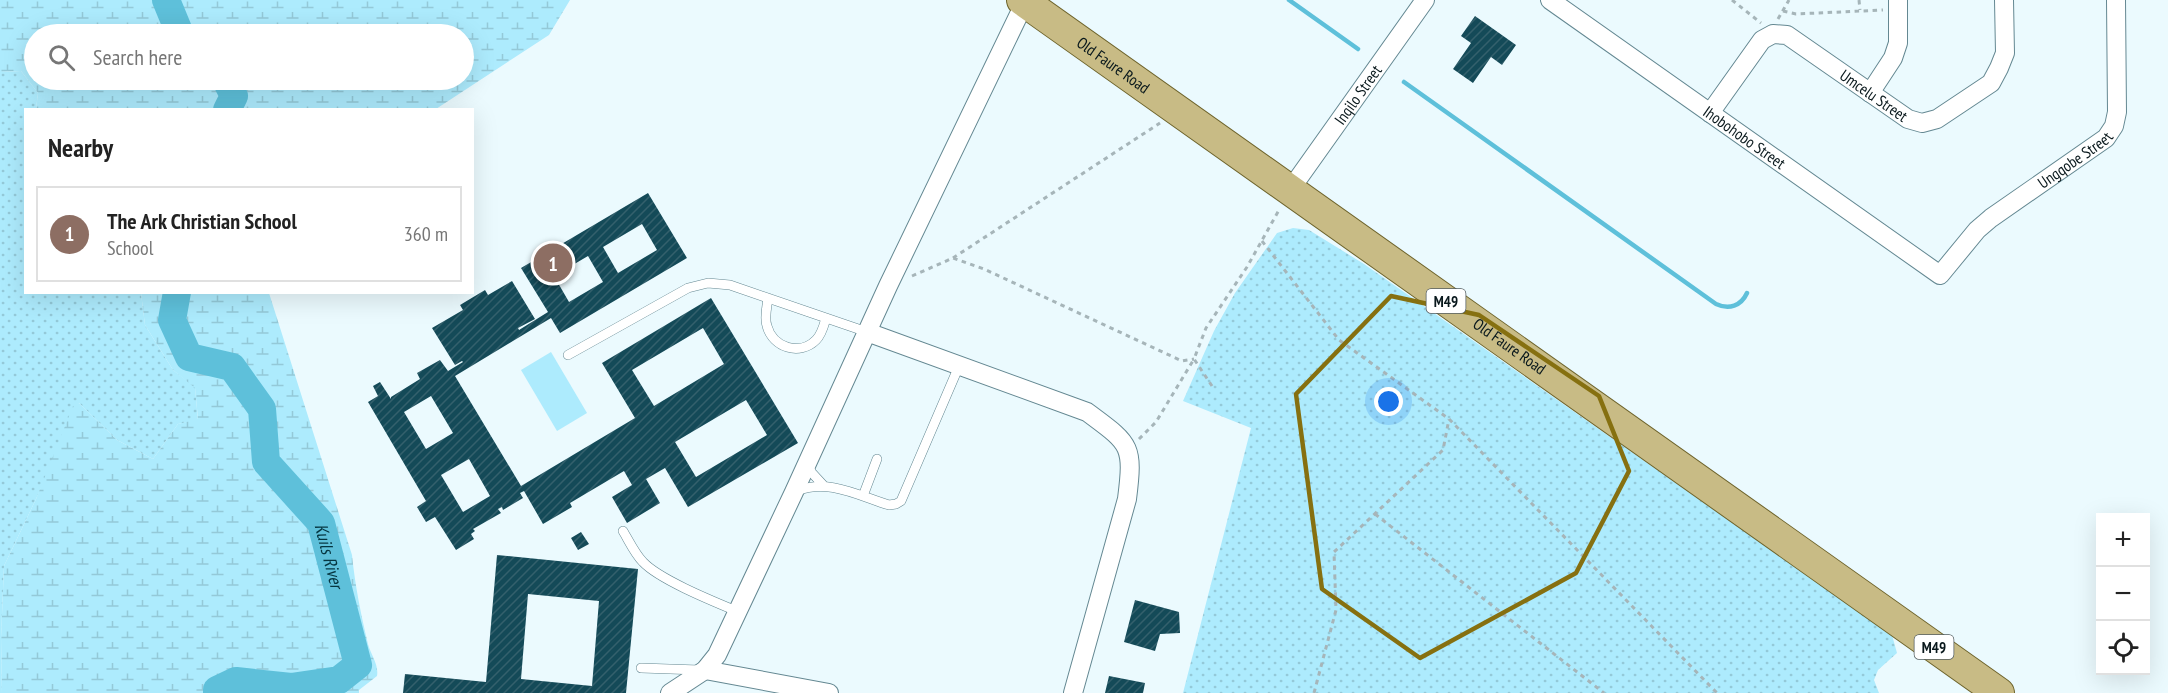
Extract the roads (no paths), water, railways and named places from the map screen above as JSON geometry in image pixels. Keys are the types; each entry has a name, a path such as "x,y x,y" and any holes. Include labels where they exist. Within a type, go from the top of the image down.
{"main road":[{"name":"Old Faure Road","path":"1024,1 1999,693"}],"street":[{"name":"Inqilo Street","path":"1290,190 1425,0"},
{"name":"Ihobohobo Street","path":"1550,0 1940,275"},
{"name":"Umcelu Street","path":"1710,113 1762,40 1773,31 1787,35 1908,119 1922,123 1937,119 1990,83 2000,68 2005,53 2004,0"},
{"name":"Ungqobe Street","path":"1940,275 1977,230 2106,138 2114,126 2117,112 2116,0"},
{"path":"670,693 705,670 717,655 739,612 888,286 1024,1"},
{"path":"1870,93 1893,58 1898,43 1898,4"},
{"path":"867,332 1087,412 1116,434 1128,450 1131,466 1126,499 1073,693"},
{"path":"705,670 829,693"}],"lane":[{"path":"568,355 698,284 730,285 867,332"},
{"path":"768,298 765,322 767,329 776,341 787,347 799,349 811,345 820,336 826,318"},
{"path":"795,492 824,486 839,488 889,505 901,501 959,366"},
{"path":"863,496 877,459"},
{"path":"807,465 824,486"},
{"path":"623,531 643,562 712,601 739,612"},
{"path":"641,668 705,670"}],"waterway":[{"name":"Kuils River","path":"166,0 176,24"},
{"path":"1289,0 1358,49"},
{"path":"1404,82 1716,304 1725,307 1734,306 1747,293"},
{"name":"Kuils River","path":"228,108 234,96 231,90"},
{"name":"Kuils River","path":"177,294 172,320 189,357 232,367 262,409 266,462 321,523 358,665 339,680 291,687 236,681 217,690 217,693"}],"place":[{"name":"The Ark Christian School","path":"553,263"}]}
